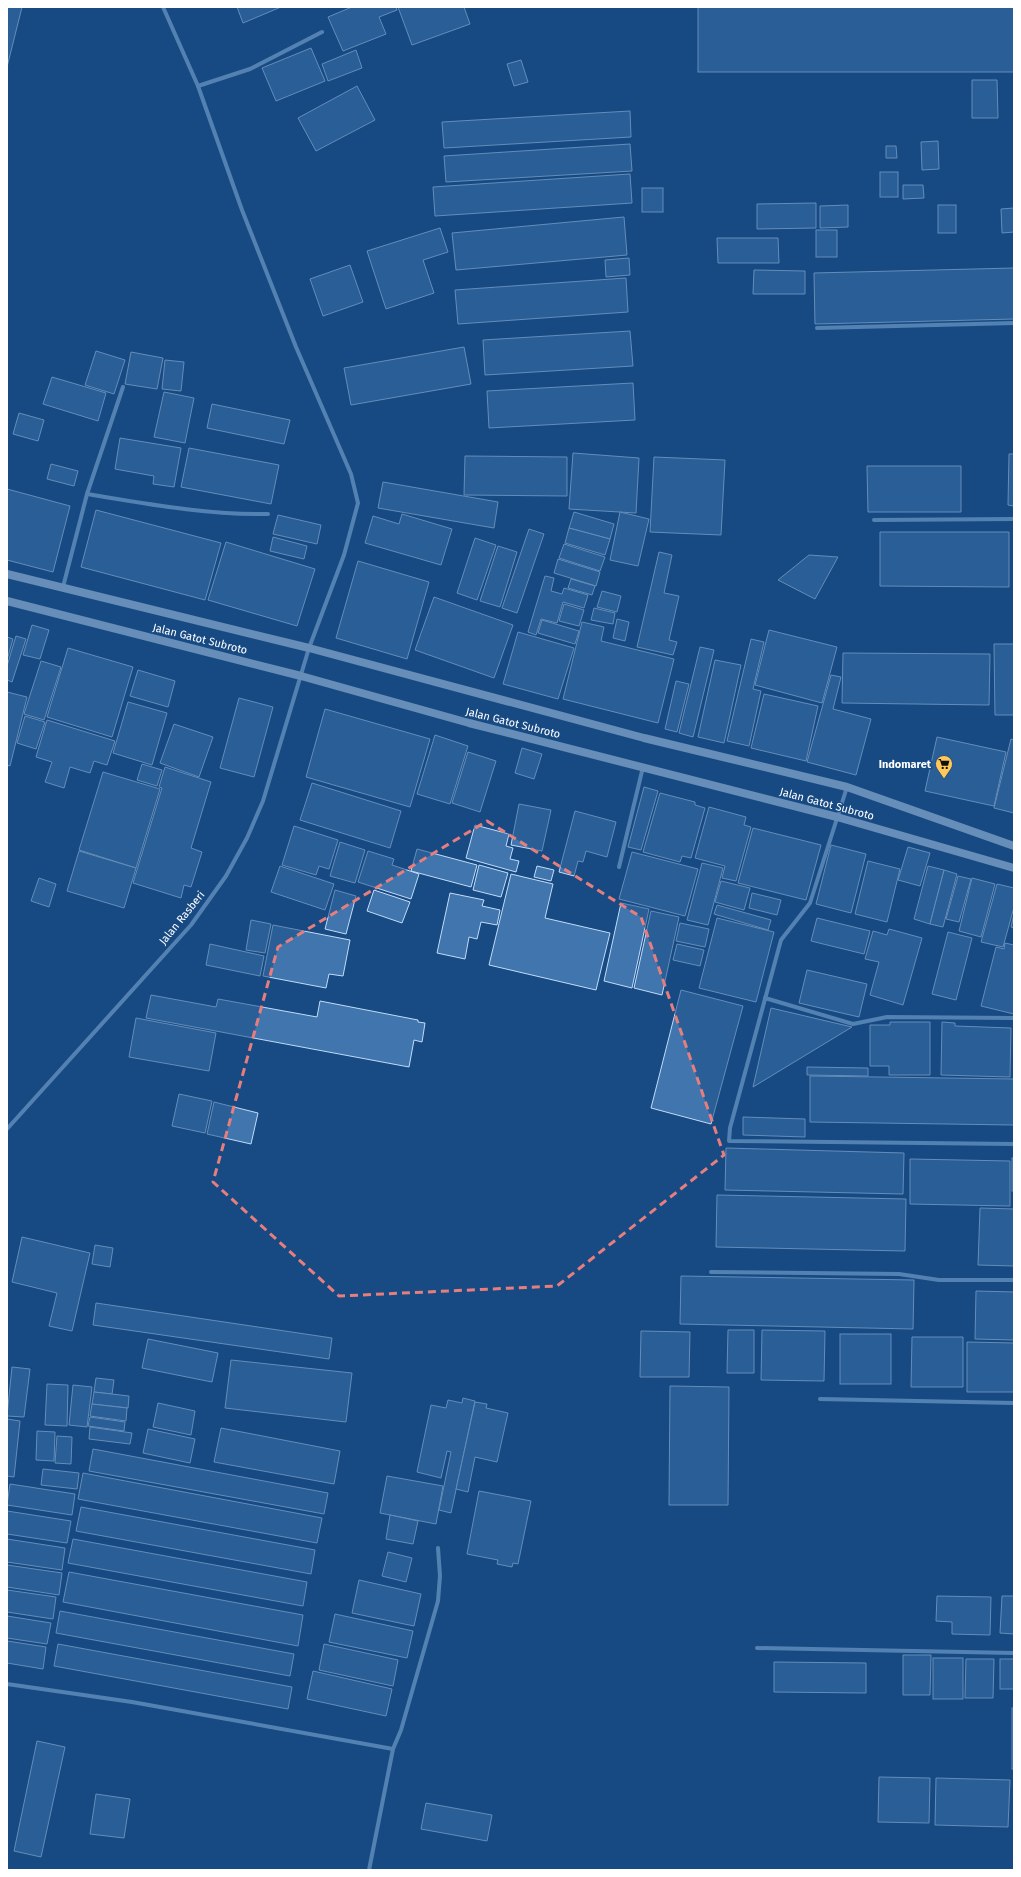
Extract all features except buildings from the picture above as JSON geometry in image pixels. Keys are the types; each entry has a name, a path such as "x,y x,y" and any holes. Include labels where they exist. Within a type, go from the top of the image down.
{"main road":[{"path":"7,574 309,648 644,738 847,787 1014,846"},
{"name":"Jalan Gatot Subroto","path":"7,601 301,676 469,723 837,817 1014,868"}],"street":[{"name":"Jalan Rasberi","path":"7,1129 191,925 226,876 247,838 263,800 309,648 344,554 358,503 351,474 288,326 242,210 198,86 163,7"},
{"path":"198,86 250,69 322,32"},
{"path":"817,328 1014,323"},
{"path":"63,587 87,494 123,387"},
{"path":"87,494 180,510 224,514 268,514"},
{"path":"874,520 1014,519"},
{"path":"619,867 643,767"},
{"path":"847,787 810,903 780,940 764,998 729,1141 1014,1144"},
{"path":"764,998 853,1024 887,1017 1014,1018"},
{"path":"711,1272 899,1274 939,1280 1014,1280"},
{"path":"820,1399 1014,1403"},
{"path":"369,1870 393,1749 401,1730 438,1601 440,1576 438,1548"},
{"path":"757,1648 1014,1652"},
{"path":"7,1684 132,1702 393,1749"}],"highlighted area":[{"path":"487,821 641,917 724,1155 557,1286 339,1296 213,1182 278,947"}],"place":[{"name":"Indomaret","path":"944,779"}]}
